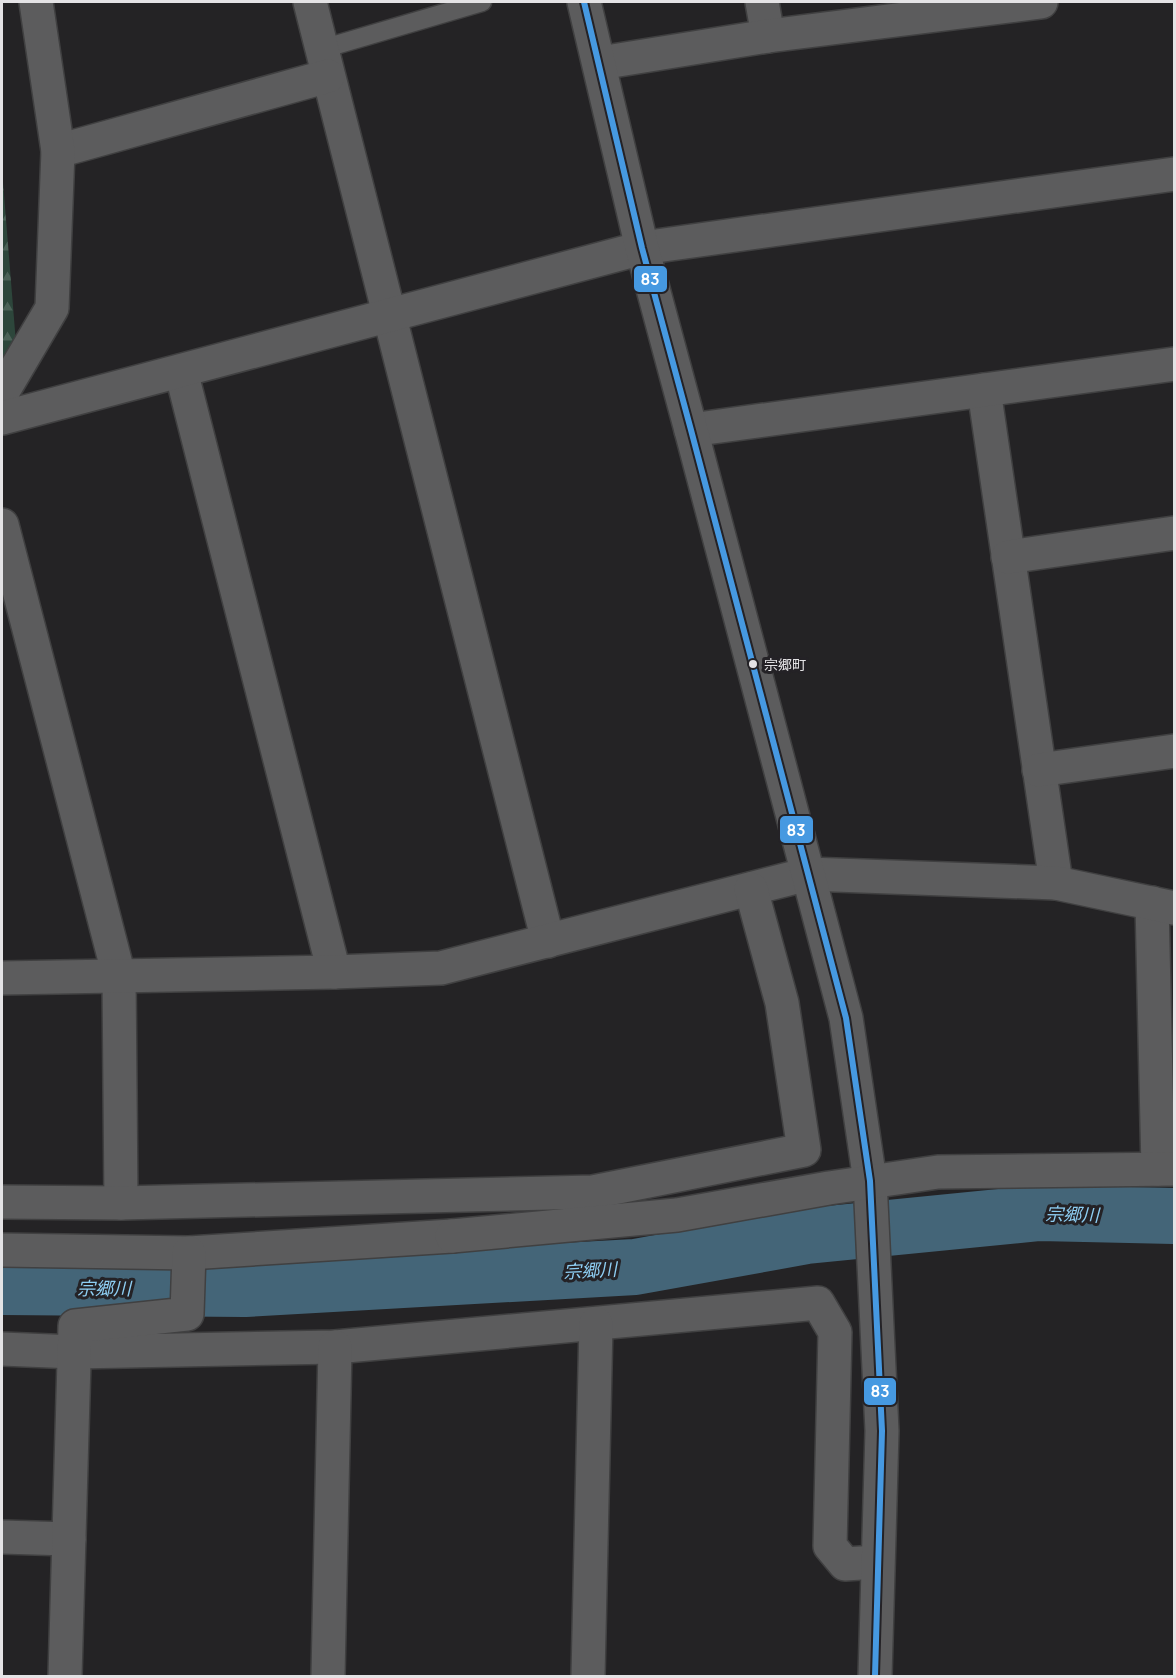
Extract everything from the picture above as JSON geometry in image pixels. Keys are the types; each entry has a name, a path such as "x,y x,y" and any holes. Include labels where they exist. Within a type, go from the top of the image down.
{"street":[{"path":"2,393 52,308 58,151 36,2"},
{"path":"310,2 548,941"},
{"path":"584,2 642,248 846,1018 870,1181 882,1431 875,1677"},
{"path":"762,2 768,36"},
{"path":"600,63 768,36 1041,2"},
{"path":"58,151 325,63"},
{"path":"2,418 642,248 1174,174"},
{"path":"691,429 1174,364"},
{"path":"181,371 334,972"},
{"path":"984,390 1056,883"},
{"path":"2,525 118,976 121,1203"},
{"path":"1008,558 1174,533"},
{"path":"1040,770 1174,751"},
{"path":"2,978 441,968 808,874 1056,883 1163,905 1166,1169 938,1172 870,1181 677,1215 452,1236 189,1253 2,1250"},
{"path":"2,1202 121,1203 593,1192 804,1150 782,1003 752,889"},
{"path":"65,1677 75,1326 187,1314 189,1253"},
{"path":"2,1349 75,1352 335,1347 818,1303 835,1332 830,1546 845,1564 877,1562"},
{"path":"588,1677 596,1324"},
{"path":"328,1677 335,1347"},
{"path":"2,1537 69,1539"}],"lane":[{"path":"325,63 482,2"}],"green space":[{"path":"2,170 17,356 2,368"}],"waterway":[{"name":"宗郷川","path":"2,1287 245,1289 635,1267 807,1236 1040,1213 1174,1216"}],"transit line":[{"name":"83","path":"584,2 642,248 846,1018 870,1181 882,1431 875,1676"}],"place":[{"name":"宗郷町","path":"753,664"}]}
